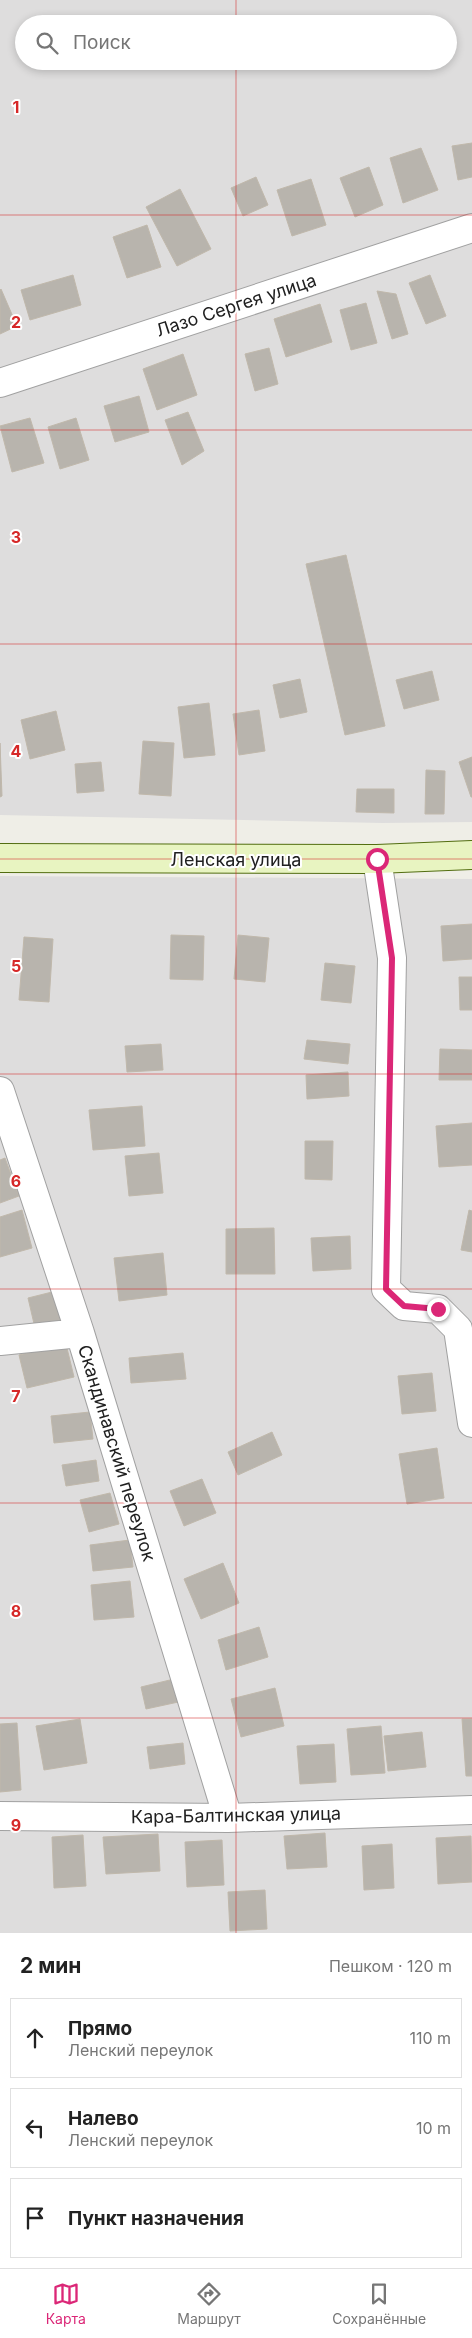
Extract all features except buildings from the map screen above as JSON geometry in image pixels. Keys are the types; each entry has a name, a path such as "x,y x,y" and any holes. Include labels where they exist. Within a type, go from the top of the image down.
{"main road":[{"name":"Ленская улица","path":"0,858 377,859 472,855"}],"street":[{"name":"Лазо Сергея улица","path":"0,383 472,228"},
{"path":"377,859 392,958 386,1289 404,1306 438,1309 458,1329 472,1423"},
{"name":"Скандинавский переулок","path":"0,1091 80,1333 228,1818"},
{"path":"0,1341 80,1333"},
{"name":"Кара-Балтинская улица","path":"0,1816 228,1818 472,1810"}],"shaded area":[{"path":"0,0 472,0 472,822 382,823 0,815"},
{"path":"0,876 472,879 472,1933 0,1933"}],"route":[{"path":"377,859 392,958 386,1289 404,1306 438,1309"}]}
